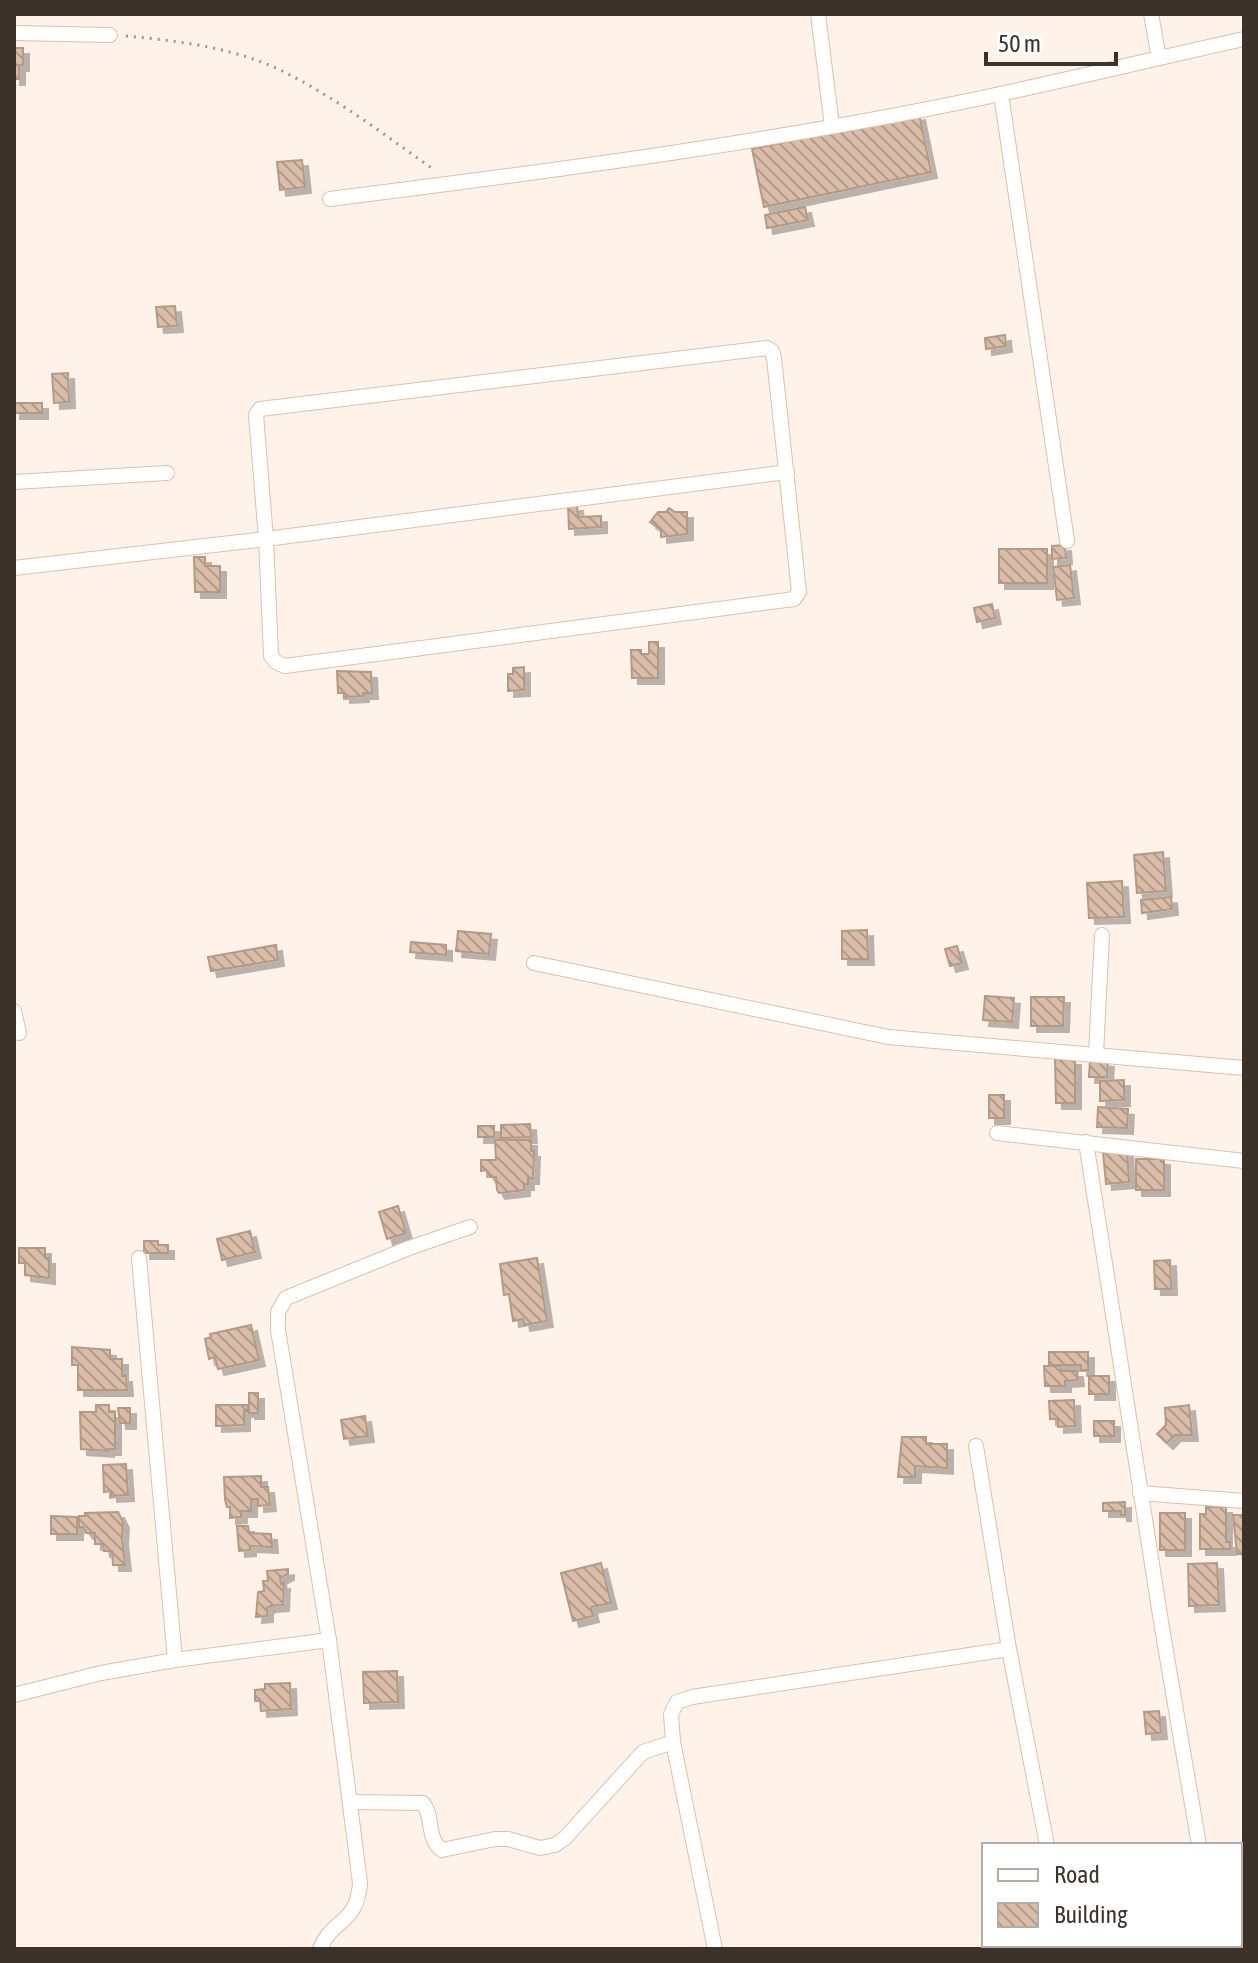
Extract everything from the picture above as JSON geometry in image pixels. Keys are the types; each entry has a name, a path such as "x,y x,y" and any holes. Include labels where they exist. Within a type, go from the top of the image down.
{"street":[{"path":"818,14 832,126"},
{"path":"1151,14 1159,58"},
{"path":"14,33 110,35"},
{"path":"330,199 580,167 832,126 1001,94 1244,39"},
{"path":"1001,94 1067,541"},
{"path":"767,348 772,351 799,592 794,599 285,666 271,656 266,539 256,415 260,409 767,348"},
{"path":"14,568 787,472"},
{"path":"14,482 167,473"},
{"path":"1096,1054 1102,935"},
{"path":"534,963 888,1037 1244,1068"},
{"path":"14,1011 19,1033"},
{"path":"997,1133 1244,1161"},
{"path":"1086,1142 1199,1843"},
{"path":"320,1949 327,1936 353,1912 359,1900 360,1883 329,1640 278,1330 278,1312 286,1298 470,1227"},
{"path":"139,1258 175,1660"},
{"path":"976,1446 1009,1649 1047,1843"},
{"path":"1140,1493 1244,1501"},
{"path":"14,1695 101,1673 175,1660 329,1640"},
{"path":"715,1949 673,1742 673,1707 682,1700 1009,1649"},
{"path":"351,1802 423,1803 427,1808 433,1841 442,1850 495,1839 546,1847 565,1838 643,1752 673,1742"}],"path":[{"path":"110,35 169,40 221,50 286,73 346,108 455,184"}],"building":[{"path":"14,48 23,48 19,79 14,79"},
{"path":"919,114 931,172 764,207 752,149"},
{"path":"302,160 305,187 280,190 277,162"},
{"path":"805,207 808,220 767,228 765,215"},
{"path":"175,306 177,326 158,327 156,307"},
{"path":"1005,335 1006,346 986,349 985,338"},
{"path":"68,373 69,402 54,403 52,374"},
{"path":"14,403 42,403 42,413 14,413"},
{"path":"568,505 577,505 578,517 601,516 601,527 569,529"},
{"path":"669,508 675,512 687,512 687,534 661,537 661,530 650,522 658,512 666,512"},
{"path":"1065,545 1066,558 1052,559 1052,546"},
{"path":"999,549 1047,549 1047,583 999,583"},
{"path":"194,557 205,557 205,566 220,566 220,592 195,592"},
{"path":"1070,565 1074,598 1057,600 1053,567"},
{"path":"992,604 995,618 977,622 974,608"},
{"path":"649,642 658,642 658,678 632,678 631,650 649,654"},
{"path":"524,667 524,690 508,691 508,674 513,674 513,668"},
{"path":"337,671 371,672 372,693 344,697 344,693 338,693"},
{"path":"1163,852 1166,891 1137,893 1134,855"},
{"path":"1122,881 1124,917 1089,918 1087,883"},
{"path":"1171,897 1172,909 1142,913 1141,900"},
{"path":"867,930 868,959 842,959 842,931"},
{"path":"458,931 491,934 489,954 456,951"},
{"path":"411,942 446,945 446,955 410,952"},
{"path":"276,945 278,960 211,971 208,957"},
{"path":"957,946 962,963 950,966 945,949"},
{"path":"985,996 1014,998 1012,1022 983,1020"},
{"path":"1031,997 1064,997 1063,1026 1031,1026"},
{"path":"1055,1059 1075,1059 1075,1103 1056,1103"},
{"path":"1090,1060 1108,1061 1107,1077 1089,1077"},
{"path":"1124,1080 1124,1100 1100,1101 1100,1081"},
{"path":"989,1095 1004,1095 1004,1118 989,1118"},
{"path":"1098,1107 1128,1109 1127,1128 1097,1127"},
{"path":"530,1124 531,1137 501,1138 501,1125"},
{"path":"478,1126 494,1126 494,1137 478,1137"},
{"path":"495,1140 531,1140 531,1151 534,1151 533,1178 528,1178 524,1190 499,1193 496,1177 490,1177 486,1170 481,1171 481,1160 496,1160"},
{"path":"1127,1150 1129,1182 1106,1184 1103,1152"},
{"path":"1136,1159 1164,1159 1164,1190 1136,1190"},
{"path":"398,1206 406,1233 387,1239 379,1212"},
{"path":"250,1231 255,1252 222,1260 217,1239"},
{"path":"144,1241 168,1245 168,1253 144,1253"},
{"path":"19,1248 45,1248 45,1258 49,1258 49,1278 25,1275 25,1263 19,1263"},
{"path":"537,1258 547,1321 524,1325 523,1319 513,1321 509,1294 504,1295 500,1264"},
{"path":"1170,1260 1171,1289 1155,1289 1154,1261"},
{"path":"251,1325 259,1360 218,1369 215,1357 209,1359 205,1339 211,1337 210,1334"},
{"path":"72,1347 110,1350 110,1359 122,1359 122,1376 126,1376 127,1390 78,1390 78,1365 72,1365"},
{"path":"1049,1352 1088,1352 1088,1370 1081,1370 1081,1365 1049,1365"},
{"path":"1044,1366 1077,1371 1078,1380 1065,1381 1065,1386 1045,1386"},
{"path":"1089,1376 1109,1376 1109,1394 1089,1394"},
{"path":"249,1393 258,1393 258,1413 249,1413"},
{"path":"1074,1400 1075,1426 1058,1427 1058,1419 1050,1419 1049,1401"},
{"path":"96,1405 109,1405 109,1412 115,1412 115,1449 81,1449 80,1412 96,1412"},
{"path":"216,1405 248,1405 248,1411 244,1411 244,1425 216,1426"},
{"path":"1189,1405 1192,1435 1175,1435 1167,1443 1157,1434 1166,1425 1165,1408"},
{"path":"118,1408 130,1408 130,1423 120,1423"},
{"path":"365,1416 368,1436 344,1439 341,1420"},
{"path":"1094,1421 1114,1421 1114,1436 1094,1436"},
{"path":"902,1437 926,1437 926,1444 947,1444 947,1468 915,1466 915,1477 898,1477"},
{"path":"126,1464 128,1495 111,1496 111,1491 104,1492 103,1465"},
{"path":"261,1476 261,1487 268,1487 270,1505 258,1506 258,1499 251,1499 251,1511 241,1511 241,1517 230,1518 224,1477"},
{"path":"1125,1502 1125,1515 1121,1515 1121,1511 1103,1511 1103,1503"},
{"path":"1206,1507 1226,1507 1226,1542 1230,1542 1230,1549 1200,1549 1200,1514 1206,1514"},
{"path":"118,1512 123,1522 125,1565 113,1565 112,1551 104,1551 103,1544 95,1544 95,1533 87,1533 79,1527 79,1516 85,1516 85,1513"},
{"path":"1160,1513 1185,1513 1185,1550 1160,1550"},
{"path":"1233,1515 1244,1515 1244,1554 1237,1554"},
{"path":"51,1516 77,1517 77,1534 51,1534"},
{"path":"237,1526 248,1526 249,1533 271,1534 272,1547 250,1546 250,1550 239,1551"},
{"path":"601,1563 611,1603 591,1607 593,1616 573,1621 561,1573"},
{"path":"1217,1563 1219,1605 1189,1606 1188,1564"},
{"path":"288,1569 288,1574 280,1578 281,1584 284,1583 283,1605 270,1606 267,1616 256,1617 258,1592 264,1591 263,1581 268,1581 267,1571"},
{"path":"397,1671 398,1702 364,1703 363,1672"},
{"path":"290,1683 291,1709 261,1711 260,1701 255,1701 255,1690 265,1689 265,1684"},
{"path":"1159,1711 1161,1733 1146,1734 1144,1712"}]}
